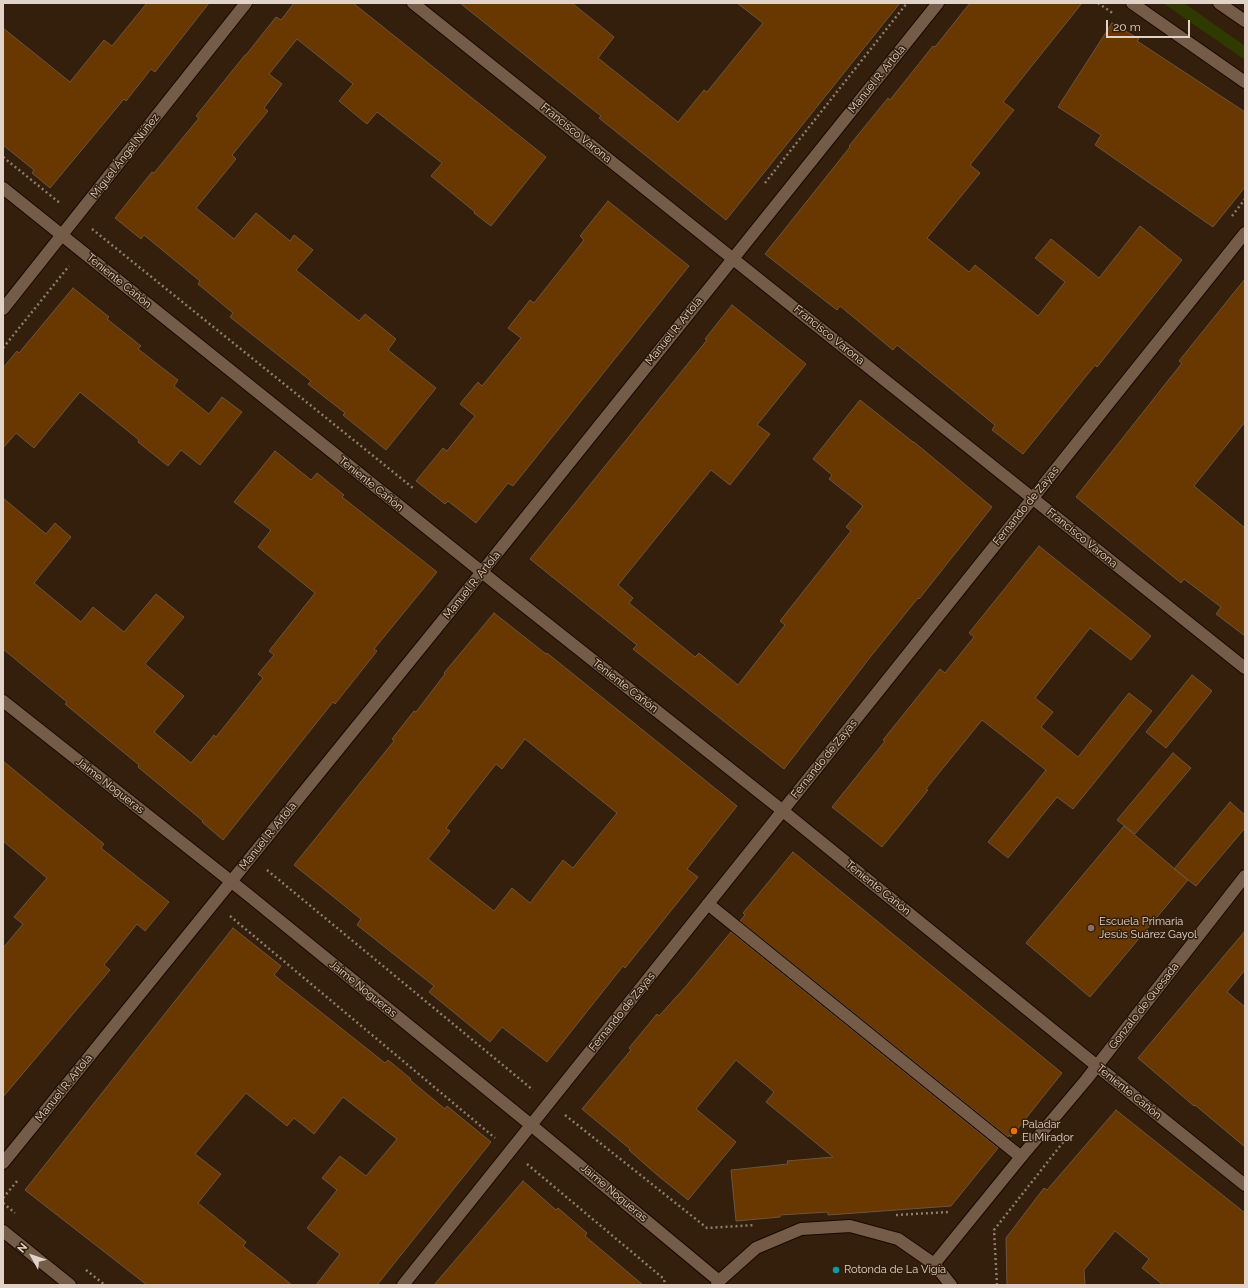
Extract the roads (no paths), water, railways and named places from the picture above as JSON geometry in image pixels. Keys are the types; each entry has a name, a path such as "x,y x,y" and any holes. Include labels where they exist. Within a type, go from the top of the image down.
{"street":[{"name":"Miguel Ángel Núñez","path":"3,309 246,3"},
{"name":"Francisco Varona","path":"413,3 1245,668"},
{"name":"Manuel R. Artola","path":"3,1163 482,573 732,258 938,3"},
{"path":"1132,3 1245,82"},
{"path":"1219,3 1245,21"},
{"name":"Teniente Cañón","path":"3,188 482,573 783,811 1245,1185"},
{"name":"Fernando de Zayas","path":"403,1285 1245,233"},
{"name":"Jaime Nogueras","path":"3,701 231,882 531,1125 718,1283"},
{"name":"Gonzalo de Quesada","path":"934,1264 1097,1066 1245,876"},
{"path":"708,904 1021,1157"},
{"path":"718,1283 756,1248 801,1229 850,1226 898,1239 934,1264 951,1285"},
{"path":"3,1231 70,1285"}],"place":[{"name":"Escuela Primaria Jesús Suárez Gayol","path":"1091,928"},
{"name":"Paladar El Mirador","path":"1014,1131"},
{"name":"Rotonda de La Vigía","path":"836,1270"}]}
